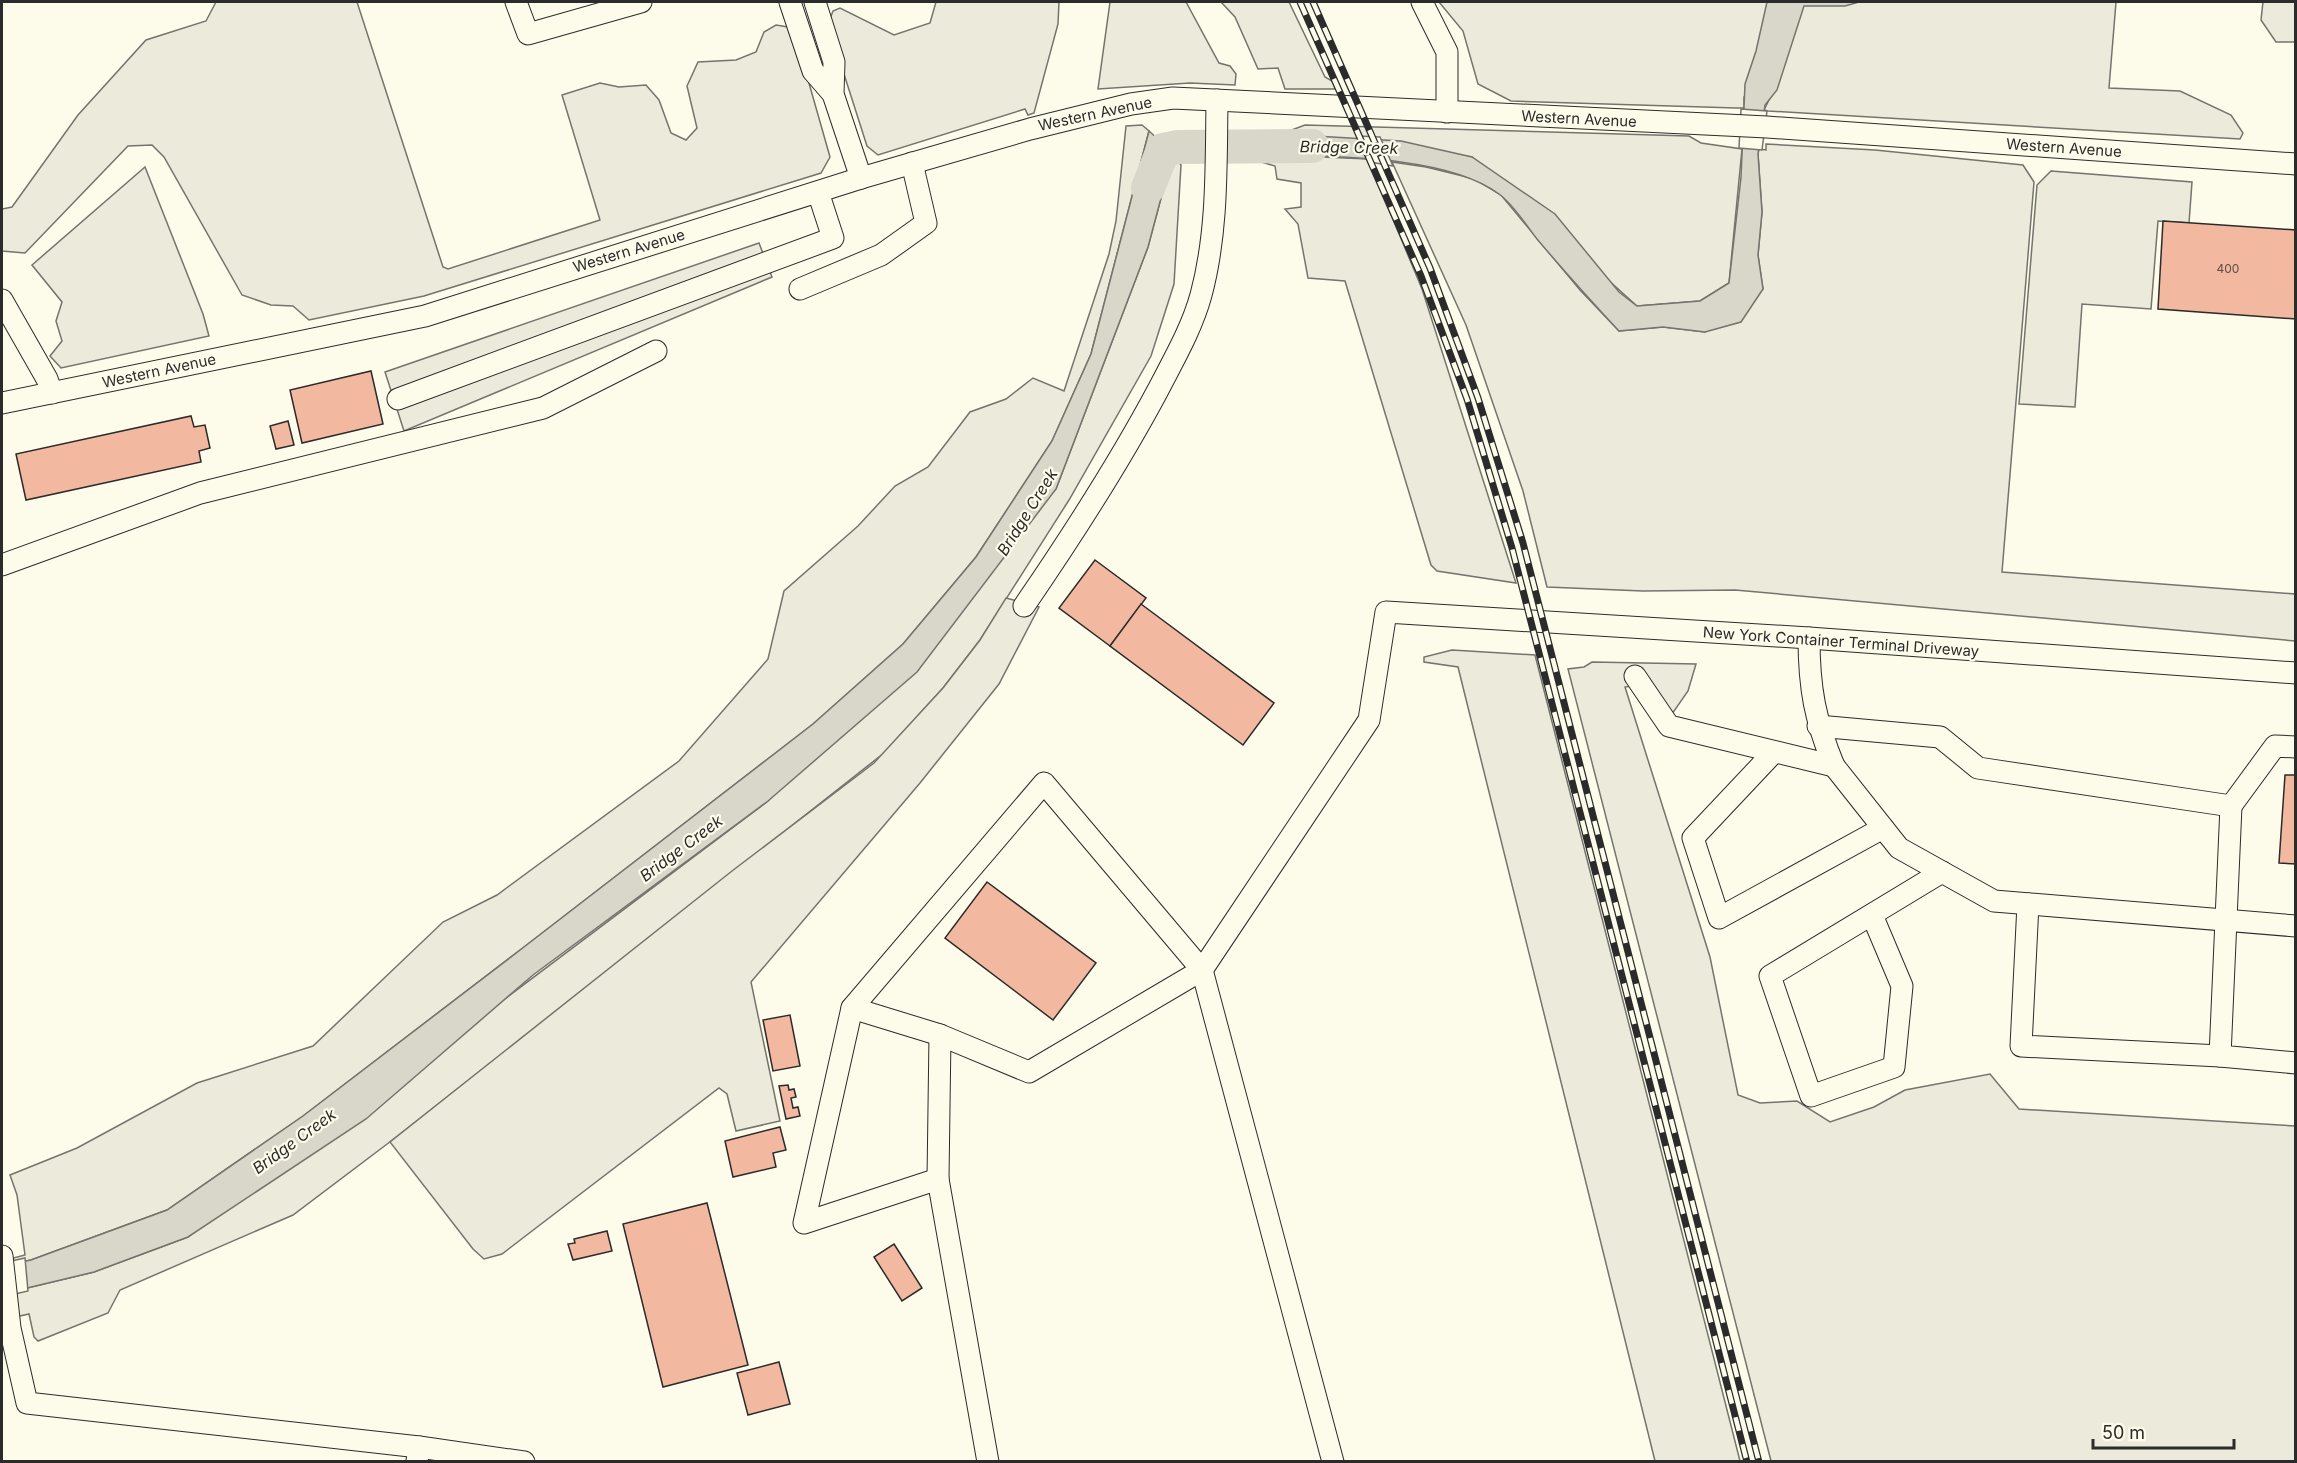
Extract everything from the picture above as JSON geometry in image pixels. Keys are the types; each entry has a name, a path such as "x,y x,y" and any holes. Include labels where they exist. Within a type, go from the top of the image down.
{"street":[{"path":"516,2 528,34 641,2"},
{"path":"790,2 813,71 833,94"},
{"path":"815,2 834,62 833,94 861,178"},
{"path":"1422,2 1447,52 1447,112"},
{"name":"Western Avenue","path":"2,403 425,316 861,178 1029,129 1131,104 1173,98 1767,127 2295,164"},
{"path":"1024,606 1106,480 1184,341 1201,295 1209,260 1216,168 1217,100"},
{"path":"800,289 881,255 926,223 912,164"},
{"path":"398,399 833,238 818,192"},
{"path":"2,300 47,379 51,393"},
{"path":"2,566 200,493 543,408 656,351"},
{"name":"New York Container Terminal Driveway","path":"1202,970 1369,720 1386,612 1809,638 2295,673"},
{"path":"1809,638 1809,681 1818,726 1834,766 1899,848 1994,901 2295,927"},
{"path":"1635,676 1669,726 1834,766"},
{"path":"1818,726 1940,737 1978,768 2231,806"},
{"path":"2220,1056 2231,806 2275,746 2295,747"},
{"path":"1774,752 1693,838 1719,918 1883,828"},
{"path":"938,1179 804,1223 852,1008 1044,783 1202,970 1333,1461"},
{"path":"1872,915 1902,986 1894,1067 1811,1096 1770,976 1942,872"},
{"path":"2028,904 2021,1046 2220,1056 2295,1063"},
{"path":"852,1008 940,1035 1029,1072 1202,970"},
{"path":"940,1035 938,1179 988,1461"},
{"path":"2,1256 10,1328 27,1403 418,1454 524,1461"}],"shaded area":[{"path":"216,2 357,2 443,267 448,269 600,220 562,95 600,83 619,87 646,85 659,100 671,133 686,140 697,128 687,86 698,62 736,60 756,52 764,32 776,25 788,27 795,34 830,157 821,173 424,296 309,320 293,306 271,305 242,295 164,157 152,145 128,146 25,253 2,251 2,209 12,207 78,115 146,40 206,21"},
{"path":"936,2 1059,2 1058,24 1034,113 1028,115 1025,109 878,155 867,146 828,24 833,11 840,8 894,35 930,23"},
{"path":"1110,2 1186,2 1219,63 1230,66 1236,74 1235,85 1190,83 1098,89"},
{"path":"1221,2 1289,2 1325,77 1332,81 1336,89 1285,89 1278,68 1258,69 1235,17"},
{"path":"1439,2 2116,2 2109,88 2180,91 2231,115 2243,133 2240,139 1764,110 1770,98 1744,97 1744,108 1511,101 1478,84 1463,31"},
{"path":"2263,2 2295,2 2295,42 2276,42 2261,20"},
{"path":"1142,125 1149,131 1091,354 1052,441 976,557 903,644 813,724 524,947 303,1116 167,1210 31,1260 2,1266 2,1261 25,1255 17,1195 10,1175 77,1148 197,1083 313,1046 443,922 497,895 679,761 768,659 784,591 858,526 895,486 928,467 970,412 1006,399 1033,378 1064,391 1109,254 1116,221 1126,126"},
{"path":"1305,125 1689,136 1701,143 1742,149 1729,283 1700,301 1637,306 1472,157 1281,134"},
{"path":"1766,144 1875,150 2023,165 2034,182 2002,572 2295,594 2295,641 1735,590 1643,591 1547,587 1523,491 1466,325 1392,162 1426,167 1475,179 1501,195 1580,290 1619,331 1663,327 1705,332 1763,289 1758,255 1762,212 1758,154 1759,149 1766,150"},
{"path":"1173,153 1181,165 1174,284 1151,356 1069,500 980,640 943,688 884,753 403,1132 293,1215 120,1290 108,1313 38,1341 34,1337 29,1314 2,1320 2,1294 94,1272 188,1237 768,801 1056,489 1148,247"},
{"path":"1254,154 1368,159 1422,289 1516,583 1437,571 1431,565 1345,281 1308,278 1298,224 1285,209 1301,207 1301,183 1277,179 1275,166 1248,158"},
{"path":"145,167 203,314 209,336 61,368 50,356 62,341 56,321 62,302 32,265"},
{"path":"2051,171 2192,182 2189,223 2158,221 2151,309 2082,304 2075,407 2019,404 2037,185"},
{"path":"759,243 772,277 404,431 385,372"},
{"path":"1006,598 1039,607 999,684 920,783 751,982 780,1121 736,1131 727,1094 719,1088 502,1254 484,1259 473,1249 390,1142 732,871 874,763 943,688 980,640"},
{"path":"1452,650 1535,655 1740,1461 1655,1461 1458,667 1424,662 1424,657"},
{"path":"1592,662 1696,664 1688,691 1672,714 1650,683 1625,687 1710,957 1738,1095 1760,1103 1797,1101 1830,1122 1874,1107 1905,1090 1990,1074 2019,1109 2295,1126 2295,1461 1771,1461 1568,669 1584,667"}],"water":[{"path":"1767,2 1859,2 1845,6 1804,6 1777,90 1765,105 1758,154 1762,212 1758,255 1763,289 1741,322 1705,332 1663,327 1619,331 1547,251 1510,204 1499,194 1475,181 1447,171 1415,164 1347,157 1254,154 1281,134 1401,141 1472,157 1555,214 1619,292 1637,306 1700,301 1729,283 1741,177 1745,84 1756,51"},
{"path":"1149,131 1173,153 1148,247 1056,489 917,672 768,801 533,975 366,1119 188,1237 94,1272 2,1294 2,1266 31,1260 167,1210 303,1116 813,724 903,644 976,557 1052,441 1091,354"}],"pier":[{"path":"1741,109 1767,111 1762,150 1739,148"},
{"path":"1358,136 1380,137 1393,166 1370,162"},
{"path":"25,1258 28,1291 2,1297 2,1263"}],"building":[{"path":"2163,221 2296,230 2296,319 2158,309"},
{"path":"371,371 383,424 302,443 290,390"},
{"path":"191,416 194,427 205,425 210,448 199,451 201,462 26,500 16,454"},
{"path":"288,421 294,445 276,449 270,426"},
{"path":"1095,560 1146,598 1110,646 1059,608"},
{"path":"1141,604 1274,703 1243,745 1110,646"},
{"path":"2285,775 2296,775 2296,864 2279,863"},
{"path":"987,882 1096,963 1053,1020 945,938"},
{"path":"790,1015 800,1066 773,1071 763,1020"},
{"path":"788,1085 789,1090 794,1089 796,1097 791,1098 793,1108 798,1107 800,1116 786,1119 779,1086"},
{"path":"780,1127 786,1150 773,1153 776,1167 733,1177 725,1141"},
{"path":"707,1203 748,1365 663,1387 623,1224"},
{"path":"607,1231 612,1251 573,1260 568,1244 575,1243 574,1239"},
{"path":"894,1244 922,1288 902,1301 874,1257"},
{"path":"779,1362 790,1404 748,1415 737,1373"}],"waterway":[{"name":"Bridge Creek","path":"1148,188 1163,150 1178,147 1312,146"}],"railway":[{"path":"1300,2 1421,276 1467,399 1512,548 1747,1462"},
{"path":"1313,2 1430,268 1478,398 1523,543 1759,1462"}]}
